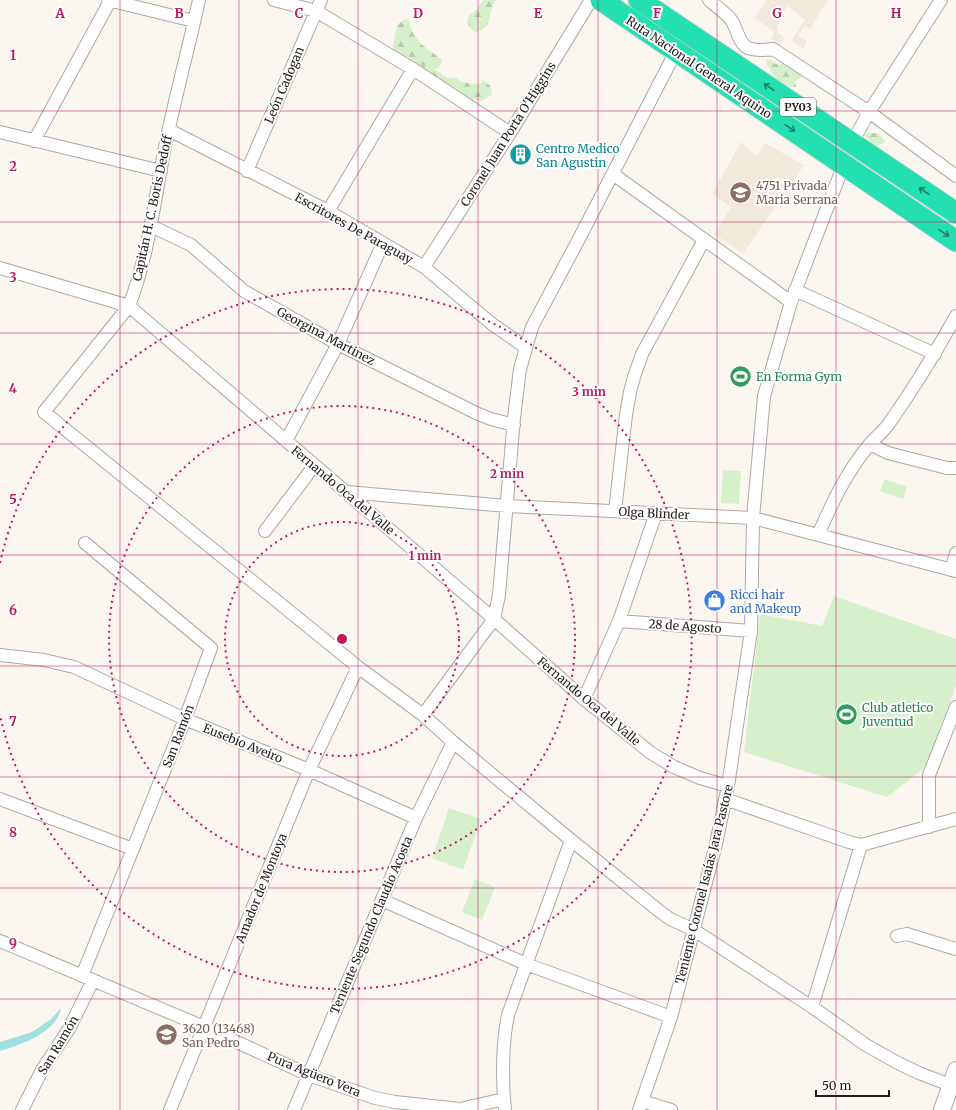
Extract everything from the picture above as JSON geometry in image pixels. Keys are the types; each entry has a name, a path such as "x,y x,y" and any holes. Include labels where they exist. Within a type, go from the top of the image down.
{"highway":[{"name":"Ruta Nacional General Aquino","path":"601,0 956,241"},
{"name":"Ruta Nacional General Aquino","path":"639,0 956,213"}],"street":[{"path":"34,141 109,0 194,20"},
{"name":"Capitán H. C. Boris Dedoff","path":"199,0 160,171 151,226 135,290 129,306 44,412 358,668"},
{"path":"274,0 316,11 413,69 510,133"},
{"name":"León Cadogan","path":"247,171 321,0"},
{"name":"Coronel Juan Porta O'Higgins","path":"424,267 510,133 591,0"},
{"path":"708,0 732,20 739,33 742,43 748,48 761,50 773,49 869,112 956,176"},
{"path":"852,143 869,112 941,0"},
{"path":"423,715 494,619 499,595 520,369 525,346 532,327 676,52"},
{"path":"328,211 413,69"},
{"name":"Escritores De Paraguay","path":"169,130 328,211 424,267 492,324 525,346"},
{"path":"0,132 160,171"},
{"name":"Teniente Coronel Isaías Jara Pastore","path":"641,1105 671,1017 716,844 726,799 751,631 753,518 764,396 795,290 844,164"},
{"path":"613,174 791,302"},
{"name":"Georgina Martinez","path":"151,226 191,245 244,291 338,344 476,413 514,426"},
{"path":"615,511 626,415 634,377 642,354 704,240"},
{"path":"286,441 338,344 384,243"},
{"name":"Fernando Oca del Valle","path":"0,268 129,306 314,466 347,492 584,699 651,753 674,767 700,778 728,786"},
{"path":"795,290 935,354"},
{"path":"818,535 839,489 870,444 889,424 935,354 956,316"},
{"path":"870,444 888,453 947,468 956,468"},
{"path":"265,531 314,466"},
{"name":"Olga Blinder","path":"347,492 507,506 753,518 954,570"},
{"path":"584,699 619,621 656,513"},
{"name":"San Ramón","path":"22,1110 42,1070 69,1029 133,849 185,719 211,648 85,543"},
{"path":"954,570 956,553"},
{"name":"28 de Agosto","path":"619,621 751,631"},
{"name":"Eusebio Aveiro","path":"0,655 44,660 74,667 185,719 309,770 416,818"},
{"path":"358,668 423,715 453,742 571,840 670,919 694,930 812,1007 866,1045 896,1062 919,1073 953,1077 942,1110"},
{"name":"Amador de Montoya","path":"170,1110 309,770 358,668"},
{"path":"929,827 929,775 956,707"},
{"name":"Teniente Segundo Claudio Acosta","path":"294,1110 416,818 453,742"},
{"path":"0,799 133,849"},
{"path":"726,799 861,845 956,819"},
{"path":"505,1105 504,1034 508,1015 571,840"},
{"path":"812,1007 861,845"},
{"path":"382,900 526,964 671,1017"},
{"path":"898,936 907,934 956,949"},
{"name":"Pura Agüero Vera","path":"0,941 204,1027 309,1075 375,1098 430,1107 460,1109 505,1105"},
{"path":"641,1105 671,1110"}],"shaded area":[{"path":"766,0 828,0 810,29 805,26 798,35 807,41 803,49 791,40 805,20 788,6 780,16 777,32 785,38 780,45 771,38 774,32 755,18"},
{"path":"741,142 756,156 765,143 804,165 743,254 714,234 731,207 712,194"}],"green space":[{"path":"483,0 496,0 493,4 488,24 481,31 475,32 469,26 468,17 476,10"},
{"path":"405,19 409,20 414,34 421,44 442,60 439,68 434,69 448,78 456,78 462,82 474,84 482,83 481,79 488,83 491,87 491,95 482,101 466,98 454,88 446,88 436,77 432,78 423,70 422,66 415,63 413,59 394,53 393,46 397,25"},
{"path":"766,60 771,60 776,64 786,63 803,73 802,77 795,81 796,87 785,85 776,78"},
{"path":"869,133 878,133 885,141 884,143 876,146 864,135"},
{"path":"723,470 741,471 739,504 721,503"},
{"path":"885,479 907,487 903,499 880,491"},
{"path":"834,596 956,639 956,686 926,767 887,797 744,752 760,614 822,626"},
{"path":"449,808 481,819 463,870 432,858"},
{"path":"475,879 495,887 482,920 462,912"}],"water":[{"path":"61,1008 53,1024 45,1031 18,1045 0,1051 0,1042 32,1032 51,1019"}],"place":[{"name":"Centro Medico San Agustin","path":"520,155"},
{"name":"4751 Privada Maria Serrana","path":"741,192"},
{"name":"En Forma Gym","path":"741,376"},
{"name":"Ricci hair and Makeup","path":"714,601"},
{"name":"Club atletico Juventud","path":"846,714"},
{"name":"3620 (13468) San Pedro","path":"166,1035"}]}
